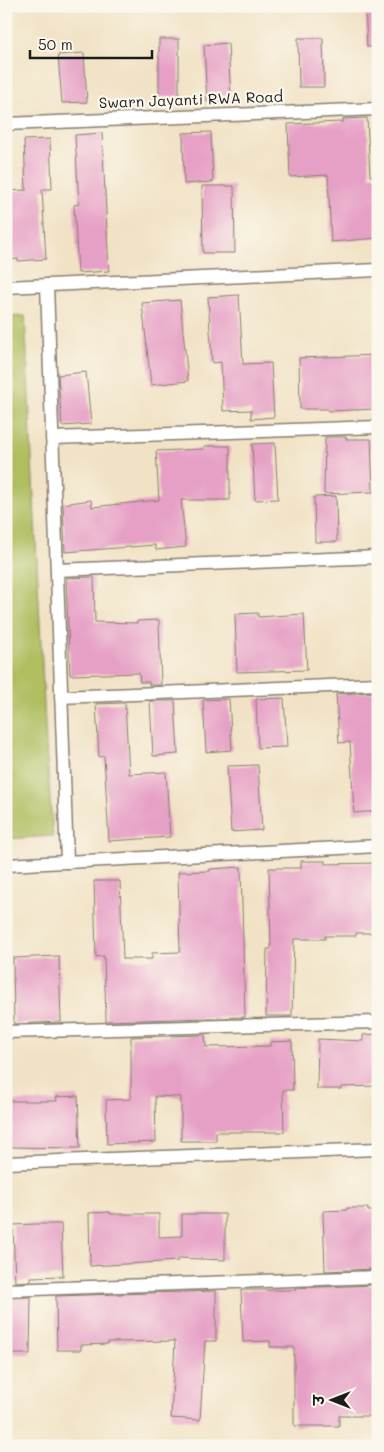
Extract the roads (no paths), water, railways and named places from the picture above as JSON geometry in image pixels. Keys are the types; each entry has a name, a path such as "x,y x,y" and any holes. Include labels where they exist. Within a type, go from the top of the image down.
{"street":[{"name":"Swarn Jayanti RWA Road","path":"6,124 378,108"},
{"path":"6,287 378,270"},
{"path":"47,285 67,862"},
{"path":"52,438 378,427"},
{"path":"57,570 378,557"},
{"path":"61,697 378,684"},
{"path":"6,865 378,846"},
{"path":"6,1032 378,1022"},
{"path":"6,1163 378,1149"},
{"path":"6,1290 378,1277"}]}
